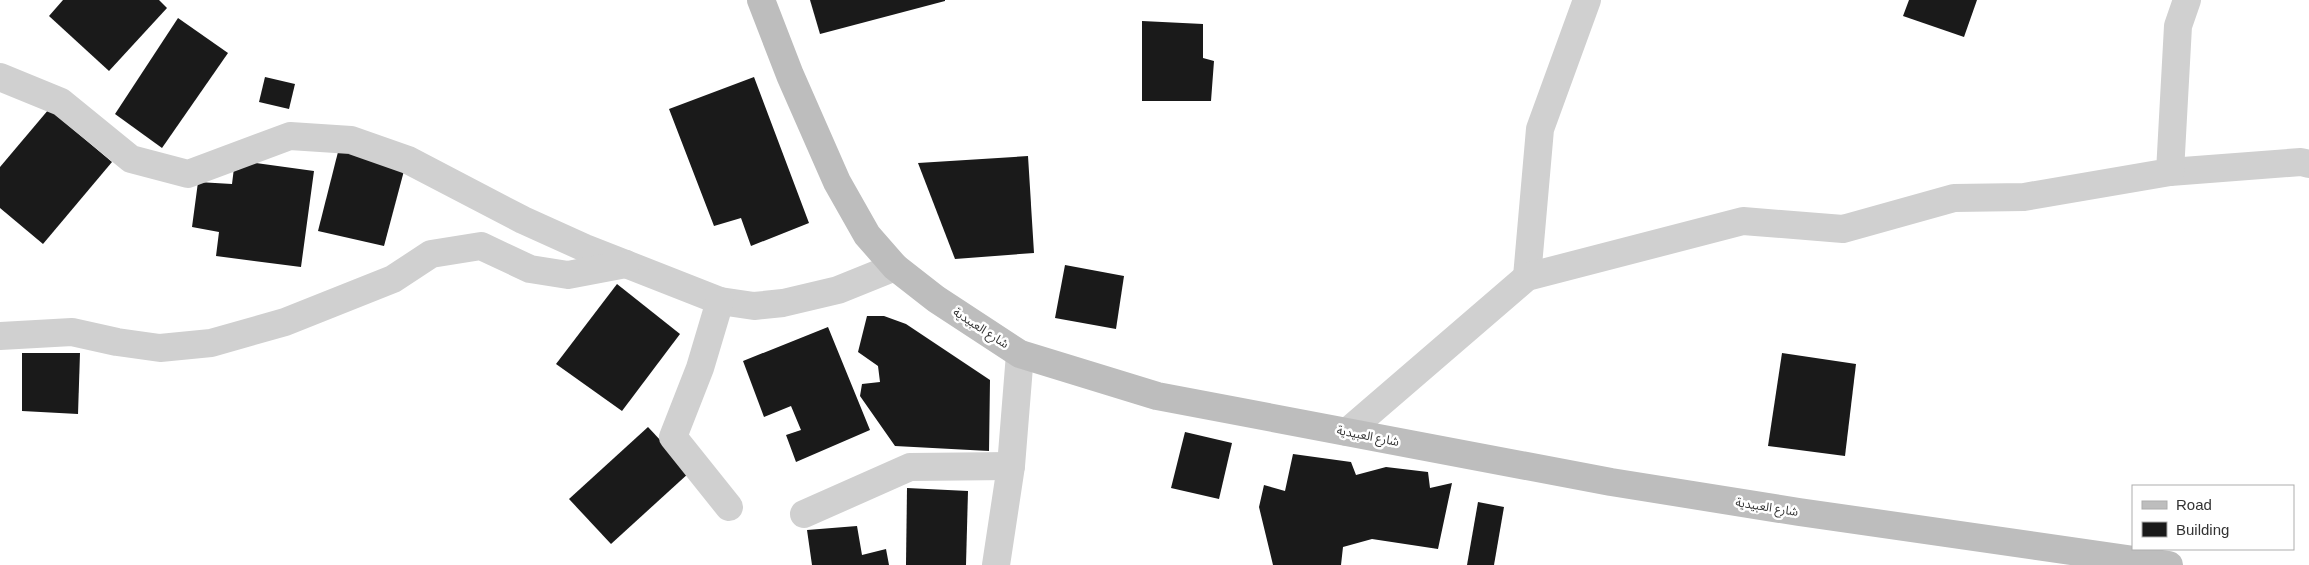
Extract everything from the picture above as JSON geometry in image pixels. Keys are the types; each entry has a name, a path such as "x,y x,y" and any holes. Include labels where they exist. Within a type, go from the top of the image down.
{"main road":[{"name":"شارع العبيدية","path":"761,0 790,75 837,182 867,236 895,267 936,299 1020,354 1157,396 1611,482 1799,512 2168,565"}],"street":[{"path":"1527,277 1540,128 1587,0"},
{"path":"2170,172 2178,26 2187,0"},
{"path":"0,77 61,102 131,159 188,174 290,136 351,140 408,160 523,220 626,264 720,301 754,306 783,303 838,290 895,267"},
{"path":"1347,432 1527,277 1744,221 1843,229 1954,198 2024,197 2170,172 2300,162 2309,164"},
{"path":"0,336 72,332 118,342 160,348 211,343 285,322 393,278 431,254 480,246 530,269 568,275 626,264"},
{"path":"720,301 700,368 673,437 729,507"},
{"path":"996,565 1011,466 1020,354"},
{"path":"804,514 910,467 1011,466"}],"building":[{"path":"63,0 159,0 167,8 109,71 49,16"},
{"path":"810,0 945,0 945,1 820,34"},
{"path":"1909,0 1977,0 1964,37 1903,16"},
{"path":"178,18 228,53 162,148 115,114"},
{"path":"1142,21 1203,24 1203,58 1214,61 1211,101 1142,101"},
{"path":"265,77 295,84 289,109 259,102"},
{"path":"754,77 809,223 751,246 741,218 714,226 669,109"},
{"path":"49,109 112,162 43,244 0,208 0,167"},
{"path":"339,148 405,167 384,246 318,231"},
{"path":"1028,156 1034,253 955,259 918,163"},
{"path":"235,160 314,171 301,267 216,256 219,232 192,227 198,182 232,184"},
{"path":"1065,265 1124,276 1116,329 1055,318"},
{"path":"617,284 680,334 622,411 556,364"},
{"path":"867,316 884,316 906,324 990,380 989,451 895,446 860,396 862,384 880,382 878,366 858,352"},
{"path":"828,327 870,430 796,462 786,435 801,430 791,406 764,417 743,361"},
{"path":"22,353 80,353 78,414 22,411"},
{"path":"1782,353 1856,364 1845,456 1768,446"},
{"path":"648,427 690,472 611,544 569,499"},
{"path":"1185,432 1232,443 1219,499 1171,488"},
{"path":"1293,454 1351,462 1356,475 1386,467 1428,472 1430,488 1452,483 1438,549 1372,539 1343,547 1341,565 1273,565 1259,507 1264,485 1285,491"},
{"path":"907,488 968,491 966,565 906,565"},
{"path":"1478,502 1504,507 1494,565 1467,565"},
{"path":"857,526 862,555 886,549 889,565 812,565 807,530"}]}
